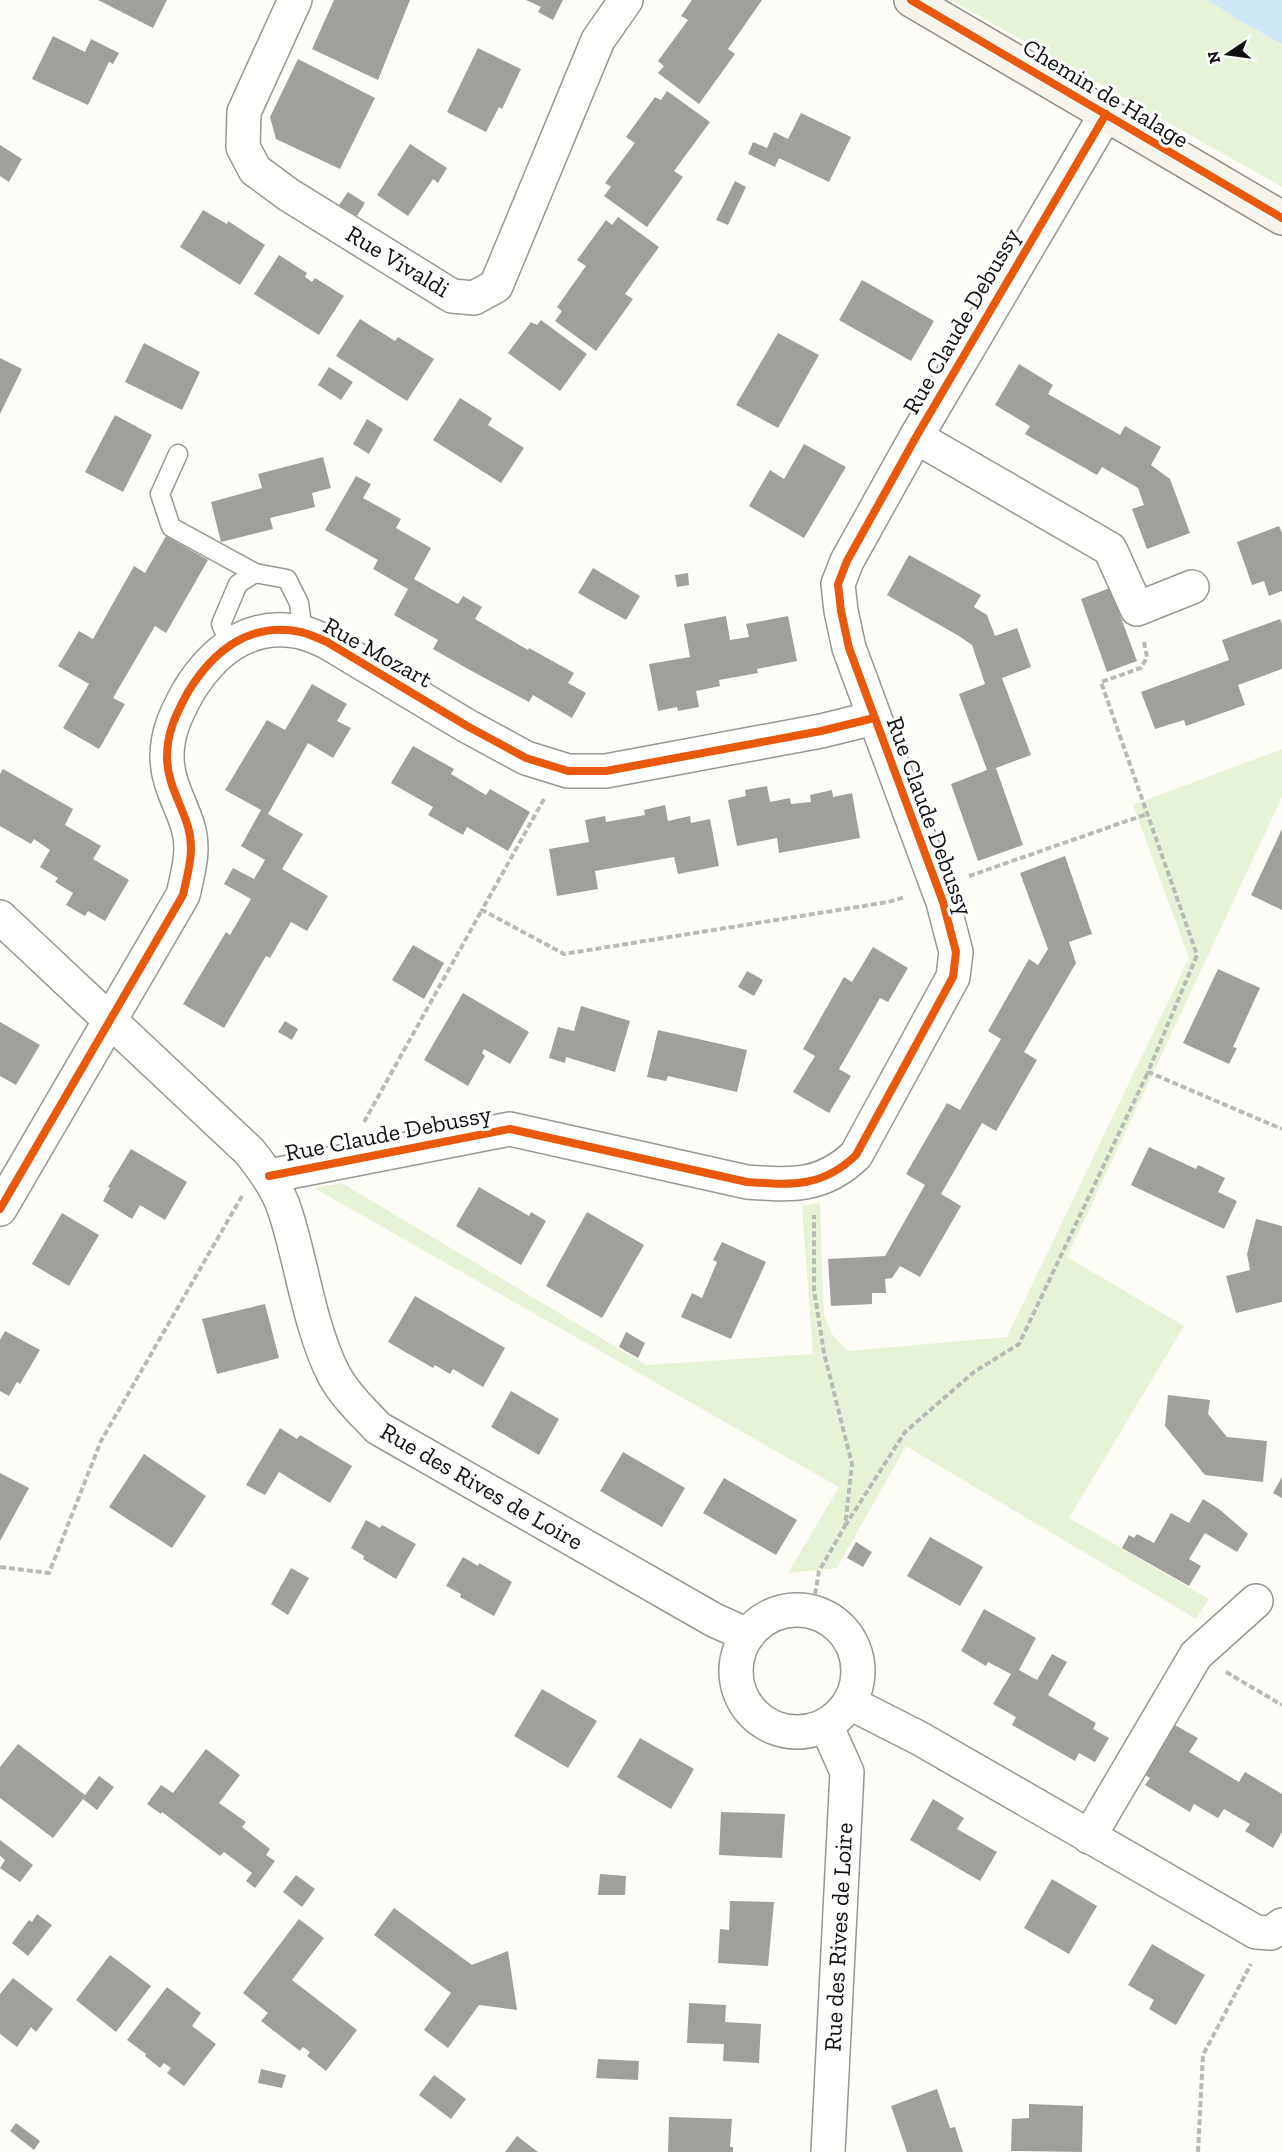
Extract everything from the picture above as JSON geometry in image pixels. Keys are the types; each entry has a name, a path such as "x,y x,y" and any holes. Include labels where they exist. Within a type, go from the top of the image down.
{"main road":[{"name":"Chemin de Halage","path":"911,0 1282,218"}],"street":[{"name":"Rue Vivaldi","path":"295,0 244,112 243,147 255,170 289,195 452,296 474,298 496,286 598,40 626,0"},
{"name":"Rue Claude Debussy","path":"264,1170 342,1161 510,1129 747,1182 779,1184 813,1181 841,1170 856,1155 953,977 956,952 943,902 849,648 838,584 847,561 916,437 1106,114"},
{"path":"916,437 1110,549 1137,609 1192,587"},
{"name":"Rue Mozart","path":"0,1209 183,895 192,855 189,828 169,777 167,758 169,732 201,671 230,644 251,634 281,629 303,632 327,642 526,758 568,771 606,771 821,731 874,718"},
{"name":"Rue des Rives de Loire","path":"0,917 250,1152 264,1170 285,1209 320,1336 334,1374 353,1403 378,1428 714,1620 747,1635"},
{"path":"1089,1837 1196,1655 1256,1601"},
{"path":"801,1609 812,1612 821,1614 839,1626 852,1642 858,1662 858,1683 850,1703 840,1716 826,1725 807,1732 787,1731 767,1725 752,1712 740,1695 736,1674 738,1654 747,1635 762,1621 780,1611 801,1609"},
{"path":"850,1703 919,1738 1256,1932 1276,1929"},
{"name":"Rue des Rives de Loire","path":"826,1725 846,1772 828,2152"}],"lane":[{"path":"178,454 160,494 171,527 255,573 287,579 299,603 303,632"},
{"path":"230,644 221,624 238,584 255,573"}],"path":[{"path":"812,1612 819,1571 905,1432 974,1372 1019,1344 1148,1072 1197,955 1101,681 1141,668 1147,657 1137,609"},
{"path":"342,1161 561,769"},
{"path":"482,910 564,954 888,902 1147,814"},
{"path":"1148,1072 1282,1129"},
{"path":"0,1567 49,1573 101,1441 264,1170"},
{"path":"813,1181 814,1290 824,1353 852,1464 846,1526"},
{"path":"1196,1655 1282,1705"},
{"path":"1198,2152 1203,2055 1256,1954 1276,1929"}],"green space":[{"path":"951,0 1208,0 1238,20 1282,44 1282,187"},
{"path":"1282,749 1282,797 1067,1257 1184,1326 1069,1518 1209,1599 1196,1619 906,1446 837,1568 788,1573 839,1487 314,1188 342,1183 646,1365 813,1354 802,1206 820,1203 824,1316 832,1334 848,1351 1007,1337 1189,958 1133,805"}],"water":[{"path":"1208,0 1282,0 1282,44 1238,20"}],"building":[{"path":"98,0 167,0 153,28"},
{"path":"334,0 410,0 378,80 312,49"},
{"path":"526,0 563,0 553,20 538,12 541,7"},
{"path":"692,0 762,0 728,49 735,54 699,104 658,73 664,66 658,61 688,20 681,16"},
{"path":"53,36 85,52 91,39 119,53 113,64 109,62 88,105 32,79"},
{"path":"478,48 521,69 502,109 499,107 486,132 447,112"},
{"path":"298,59 375,98 340,169 276,139 270,117"},
{"path":"667,91 710,122 674,171 683,177 647,227 604,196 611,187 605,183 635,143 626,137 655,97 661,100"},
{"path":"801,113 851,137 829,182 779,158 775,167 748,154 753,142 767,148 774,132 788,139"},
{"path":"410,144 447,168 438,183 433,179 408,216 377,195"},
{"path":"0,145 22,159 9,182 0,176"},
{"path":"735,181 746,187 728,225 716,220"},
{"path":"348,192 365,203 357,216 339,205"},
{"path":"203,210 227,224 228,221 265,245 240,285 180,247"},
{"path":"618,217 659,247 625,294 633,299 596,351 555,321 562,311 557,307 586,266 577,260 606,220 612,225"},
{"path":"279,255 307,273 305,277 312,282 315,278 344,296 319,335 254,294"},
{"path":"862,280 934,321 911,361 839,320"},
{"path":"360,319 395,341 398,337 434,359 407,401 336,356"},
{"path":"541,320 587,354 560,391 508,353 531,322 537,325"},
{"path":"778,333 819,355 778,428 736,405"},
{"path":"144,343 200,372 182,410 125,382"},
{"path":"0,358 22,369 0,414"},
{"path":"1019,364 1053,385 1048,394 1120,435 1125,426 1161,447 1151,465 1170,479 1190,533 1147,549 1132,509 1144,505 1138,488 1102,467 1097,475 1025,434 1030,426 995,405"},
{"path":"329,367 353,382 341,400 318,385"},
{"path":"460,398 492,418 488,425 524,448 501,483 433,440"},
{"path":"115,415 152,435 123,492 85,472"},
{"path":"367,419 383,429 369,454 353,444"},
{"path":"804,444 846,467 804,538 749,506 770,470 784,479"},
{"path":"323,457 331,488 312,493 315,507 270,518 273,529 221,542 211,502 262,488 258,474"},
{"path":"356,476 371,484 363,498 401,519 396,528 431,548 414,579 458,604 463,596 482,607 475,619 528,650 529,648 574,673 568,683 586,693 572,718 533,695 529,702 433,649 438,640 394,615 408,589 373,569 378,560 325,530"},
{"path":"1279,526 1282,533 1282,591 1269,596 1264,581 1252,585 1237,542"},
{"path":"166,536 208,560 166,633 155,626 113,698 125,704 99,749 63,728 89,684 58,666 79,631 93,639 134,566 145,573"},
{"path":"909,555 981,595 974,607 987,615 995,636 1017,628 1031,667 1002,678 1031,755 996,768 1023,845 978,861 951,784 987,770 959,694 985,684 972,645 887,595"},
{"path":"593,568 640,596 626,620 578,593"},
{"path":"688,573 689,585 677,587 675,575"},
{"path":"1110,588 1137,661 1107,672 1081,599"},
{"path":"726,616 730,640 749,637 746,624 788,616 797,661 757,669 758,673 719,680 720,686 696,691 699,707 678,711 677,707 658,711 649,664 690,657 684,624"},
{"path":"1280,619 1282,669 1238,685 1245,705 1186,726 1184,720 1155,729 1141,692 1229,660 1222,640"},
{"path":"312,684 347,704 337,721 351,728 333,758 308,743 268,814 303,834 282,869 328,896 307,931 291,922 270,958 266,956 224,1028 183,1004 226,932 230,935 251,899 224,884 233,868 254,879 265,860 241,846 261,810 225,790 267,720 285,730"},
{"path":"413,746 454,769 451,774 486,795 490,789 530,812 508,851 467,827 463,835 428,815 433,807 391,783"},
{"path":"3,769 73,809 65,825 101,846 93,859 129,880 105,921 88,911 85,916 66,905 73,893 55,882 58,878 40,867 50,850 34,839 31,844 0,826 0,774"},
{"path":"767,786 770,802 790,798 791,804 811,802 810,795 832,790 833,797 852,793 860,838 779,853 777,838 737,846 728,800 746,796 745,790"},
{"path":"665,805 668,821 690,816 691,823 710,819 719,866 678,874 674,857 595,871 598,889 557,896 549,849 589,842 585,820 605,816 606,822 645,815 644,810"},
{"path":"1282,829 1282,910 1251,895"},
{"path":"1065,856 1092,934 1069,942 1076,963 1024,1052 1037,1060 996,1131 982,1123 941,1194 961,1206 920,1277 900,1266 892,1278 885,1279 886,1293 872,1293 872,1304 831,1306 828,1259 885,1256 925,1185 906,1174 947,1103 960,1110 1001,1039 988,1031 1029,959 1038,965 1048,949 1020,873"},
{"path":"413,945 444,963 424,999 392,980"},
{"path":"873,947 908,968 888,1002 880,998 839,1069 851,1076 829,1113 793,1092 815,1056 803,1049 844,977 852,982"},
{"path":"1218,969 1260,988 1233,1047 1237,1048 1229,1064 1183,1043"},
{"path":"747,971 763,980 754,996 738,987"},
{"path":"463,993 529,1032 510,1064 484,1049 482,1053 485,1056 468,1086 424,1060"},
{"path":"581,1006 630,1021 615,1072 566,1057 565,1063 549,1058 558,1027 574,1031"},
{"path":"285,1021 298,1029 292,1040 278,1032"},
{"path":"0,1022 40,1045 16,1085 0,1076"},
{"path":"658,1030 747,1050 737,1092 668,1076 666,1081 647,1077"},
{"path":"1149,1147 1196,1169 1198,1165 1225,1178 1218,1192 1237,1201 1224,1229 1131,1185"},
{"path":"131,1149 187,1182 165,1220 140,1205 132,1219 103,1201 110,1188 108,1187"},
{"path":"479,1187 529,1216 531,1212 546,1221 521,1265 456,1226"},
{"path":"587,1212 644,1245 602,1318 546,1286"},
{"path":"62,1213 99,1235 69,1286 32,1264"},
{"path":"1256,1219 1282,1226 1282,1302 1236,1313 1226,1276 1250,1270 1247,1254"},
{"path":"722,1242 766,1262 731,1339 681,1317 692,1293 702,1298 717,1262 713,1260"},
{"path":"415,1296 505,1348 483,1387 453,1369 450,1374 435,1365 433,1368 388,1342"},
{"path":"265,1304 279,1358 217,1374 202,1319"},
{"path":"5,1331 40,1350 20,1384 17,1382 9,1396 0,1391 0,1340"},
{"path":"626,1332 645,1343 638,1358 619,1347"},
{"path":"511,1391 559,1419 539,1455 491,1427"},
{"path":"1168,1395 1210,1400 1208,1414 1227,1437 1267,1441 1263,1482 1205,1475 1165,1426"},
{"path":"280,1428 297,1439 300,1435 352,1466 330,1503 279,1472 265,1495 246,1485"},
{"path":"623,1452 685,1488 662,1527 600,1491"},
{"path":"144,1454 206,1496 172,1548 109,1507"},
{"path":"0,1473 29,1488 0,1541"},
{"path":"1282,1477 1282,1498 1273,1493"},
{"path":"724,1478 797,1520 776,1555 703,1513"},
{"path":"1203,1499 1219,1509 1248,1534 1237,1552 1205,1533 1189,1559 1201,1566 1189,1586 1122,1548 1129,1535 1134,1538 1137,1534 1154,1543 1171,1513 1189,1523"},
{"path":"366,1520 380,1528 382,1525 416,1544 396,1579 363,1559 364,1556 351,1548"},
{"path":"930,1537 983,1567 960,1606 907,1576"},
{"path":"856,1542 872,1552 863,1567 847,1558"},
{"path":"463,1557 478,1566 479,1563 512,1582 494,1616 460,1597 461,1594 446,1586"},
{"path":"291,1568 309,1578 288,1615 271,1604"},
{"path":"984,1609 1036,1638 1019,1670 1037,1680 1052,1654 1067,1662 1048,1695 1096,1723 1093,1729 1109,1738 1095,1762 1079,1753 1075,1761 1012,1725 1016,1717 993,1704 1011,1674 988,1662 986,1666 961,1651"},
{"path":"542,1689 597,1721 568,1768 514,1736"},
{"path":"1173,1724 1198,1738 1189,1752 1239,1782 1245,1772 1282,1794 1282,1832 1273,1848 1245,1831 1250,1824 1224,1809 1218,1818 1194,1804 1190,1812 1145,1785 1150,1778 1144,1774"},
{"path":"640,1738 694,1769 671,1809 617,1777"},
{"path":"18,1744 85,1795 99,1776 114,1787 97,1810 83,1799 53,1838 0,1798 0,1767"},
{"path":"206,1749 240,1775 219,1803 246,1822 242,1827 270,1849 266,1855 275,1861 255,1888 246,1881 252,1873 224,1852 220,1856 162,1812 161,1814 147,1804 161,1785 173,1793"},
{"path":"933,1799 964,1818 957,1829 997,1852 980,1881 910,1840"},
{"path":"721,1812 785,1814 782,1858 719,1855"},
{"path":"0,1840 33,1865 20,1882 0,1868 5,1860 0,1856"},
{"path":"600,1874 626,1876 625,1895 598,1895"},
{"path":"296,1875 315,1889 302,1907 283,1892"},
{"path":"1052,1879 1097,1906 1069,1954 1024,1928"},
{"path":"730,1901 774,1902 768,1966 718,1963 720,1929 729,1930"},
{"path":"394,1908 472,1965 508,1951 517,2010 479,2005 448,2048 424,2030 451,1993 374,1935"},
{"path":"37,1914 52,1925 28,1956 12,1943 29,1920 32,1922"},
{"path":"299,1919 324,1938 292,1980 357,2030 326,2071 307,2056 310,2052 303,2047 300,2051 261,2021 268,2013 243,1993"},
{"path":"1152,1944 1205,1975 1176,2025 1149,2009 1154,2000 1128,1985"},
{"path":"110,1955 151,1986 116,2032 76,2000"},
{"path":"13,1978 53,2009 36,2032 31,2027 17,2047 0,2034 0,1994"},
{"path":"167,1987 201,2013 192,2026 216,2044 184,2086 167,2073 171,2068 164,2063 160,2068 127,2040"},
{"path":"689,2003 726,2005 725,2022 761,2024 759,2063 723,2061 724,2044 687,2043"},
{"path":"598,2059 639,2061 638,2080 596,2078"},
{"path":"261,2069 286,2075 282,2088 258,2083"},
{"path":"434,2075 466,2099 451,2119 419,2095"},
{"path":"937,2089 950,2128 955,2127 963,2152 907,2152 891,2106"},
{"path":"1029,2104 1083,2106 1082,2152 1011,2151 1012,2119 1029,2118"},
{"path":"669,2117 732,2119 730,2147 733,2147 733,2152 668,2152"},
{"path":"16,2123 40,2141 34,2150 10,2131"},
{"path":"517,2136 538,2152 505,2152"}],"cycle path":[{"path":"911,0 1282,218"},
{"path":"269,1176 510,1129 747,1182 778,1184 818,1179 831,1174 856,1155 953,977 956,952 943,902 849,648 838,584 847,561 916,437 1106,114"},
{"path":"0,1209 183,895 191,844 188,827 169,776 167,757 169,739 180,708 198,677 221,652 235,642 265,631 283,630 310,635 327,642 467,726 526,758 568,771 606,771 821,731 874,718"}]}
